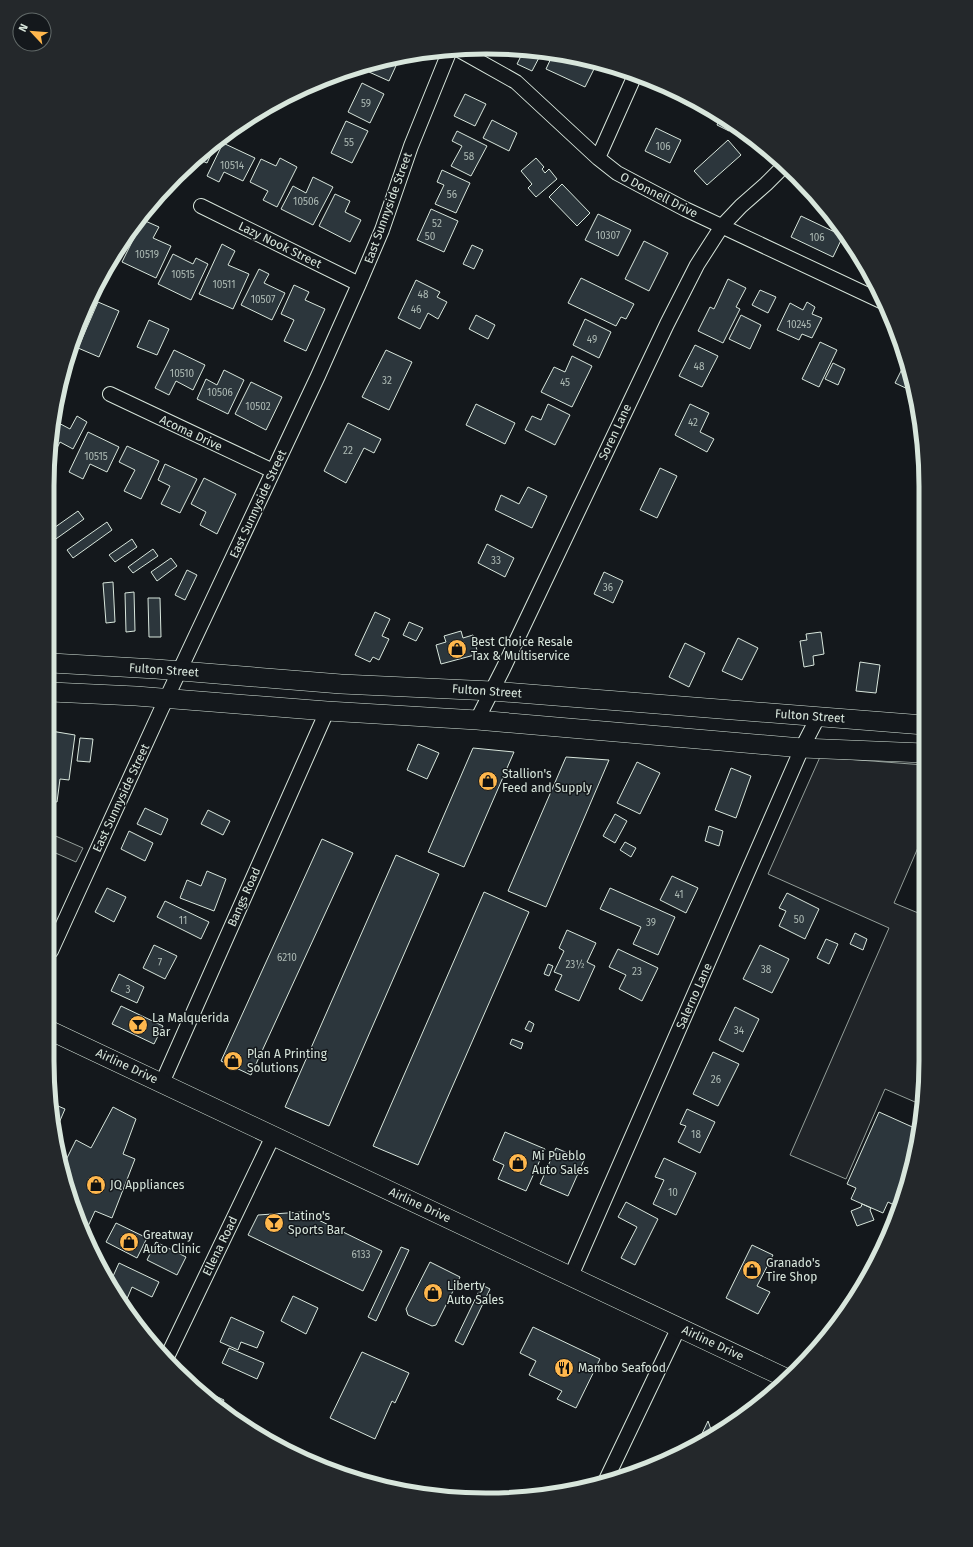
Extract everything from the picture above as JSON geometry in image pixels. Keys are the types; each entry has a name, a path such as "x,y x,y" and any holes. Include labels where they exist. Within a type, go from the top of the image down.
{"street":[{"name":"O Donnell Drive","path":"468,55 516,82 616,173 686,210 876,299"},
{"name":"East Sunnyside Street","path":"54,944 180,670 318,376 359,284 382,230 411,146 448,56"},
{"path":"598,158 633,80"},
{"name":"Soren Lane","path":"477,720 667,324 697,265 722,226 780,170"},
{"name":"Lazy Nook Street","path":"201,206 359,284"},
{"name":"Acoma Drive","path":"110,394 273,471"},
{"name":"Fulton Street","path":"54,663 180,670 332,683 492,691 919,725"},
{"path":"70,694 73,664"},
{"path":"54,692 167,698 328,711 477,720 802,748 919,753"},
{"name":"Bangs Road","path":"162,1083 328,711"},
{"name":"Salerno Lane","path":"571,1276 802,748 818,717"},
{"name":"Airline Drive","path":"54,1032 782,1376"},
{"name":"Ellena Road","path":"169,1354 273,1136"},
{"path":"608,1475 679,1327"}],"shaded area":[{"path":"820,757 919,765 919,845 894,903 919,913 919,1060 917,1103 885,1089 846,1179 790,1155 889,928 768,874"},
{"path":"54,835 83,848 76,862 54,852"}],"building":[{"path":"521,56 539,58 532,71 517,64"},
{"path":"551,59 571,62 594,69 585,87 546,69"},
{"path":"397,63 389,81 369,72 370,70"},
{"path":"362,83 384,94 370,123 348,112"},
{"path":"465,94 486,104 475,126 454,116"},
{"path":"670,96 687,104 687,105"},
{"path":"492,120 517,133 509,151 483,138"},
{"path":"346,121 368,131 352,163 331,153"},
{"path":"718,122 730,129 729,131 717,125"},
{"path":"656,128 681,140 670,163 645,151"},
{"path":"457,131 487,146 471,176 451,166 462,146 452,141"},
{"path":"728,140 741,155 707,185 694,171"},
{"path":"223,143 255,158 243,181 224,172 219,182 207,176"},
{"path":"212,152 207,163 201,161"},
{"path":"280,158 297,167 277,207 263,200 268,191 250,182 261,159 276,166"},
{"path":"536,158 544,167 542,169 545,173 549,169 557,179 536,197 528,188 532,184 521,171"},
{"path":"442,170 470,183 456,213 435,204 444,185 437,182"},
{"path":"313,177 333,187 313,225 281,209 293,186 306,193"},
{"path":"562,184 590,213 577,226 549,197"},
{"path":"335,194 350,201 345,212 361,220 350,242 319,226"},
{"path":"431,209 458,221 444,252 417,240"},
{"path":"598,214 631,230 618,256 585,240"},
{"path":"801,216 837,233 841,239 833,257 791,237"},
{"path":"145,221 159,227 153,238 171,246 156,278 122,262 138,231"},
{"path":"644,241 668,253 649,291 625,279"},
{"path":"222,244 235,251 228,265 249,274 233,309 199,294"},
{"path":"472,245 483,250 474,269 463,264"},
{"path":"173,254 193,264 196,258 208,264 191,300 158,284"},
{"path":"259,269 269,274 264,283 285,293 272,320 241,305"},
{"path":"581,278 634,304 626,319 621,317 616,326 568,303"},
{"path":"728,279 746,288 736,307 740,309 723,343 698,331 710,307 714,309"},
{"path":"416,280 440,292 437,297 447,302 438,319 428,313 420,329 398,318"},
{"path":"294,285 309,292 305,300 325,309 306,351 284,341 294,320 281,314"},
{"path":"760,290 776,297 768,313 752,305"},
{"path":"98,302 119,311 99,357 78,348"},
{"path":"807,302 815,307 812,314 822,318 812,338 802,334 799,340 777,330 790,303 803,310"},
{"path":"476,315 495,325 488,339 469,329"},
{"path":"741,315 761,325 750,349 729,339"},
{"path":"585,319 611,332 599,358 573,345"},
{"path":"149,320 169,329 157,355 137,347"},
{"path":"820,342 837,350 819,387 802,379"},
{"path":"695,345 718,356 702,387 679,376"},
{"path":"174,350 205,365 193,390 176,381 169,395 155,388"},
{"path":"386,350 412,362 389,410 362,397"},
{"path":"572,356 592,366 572,407 541,392 554,367 565,372"},
{"path":"833,363 845,369 838,385 825,379"},
{"path":"902,369 908,389 895,383"},
{"path":"224,370 244,380 228,414 197,399 206,379 217,385"},
{"path":"251,382 282,397 266,430 235,414"},
{"path":"476,404 515,423 505,444 466,425"},
{"path":"548,404 570,415 555,445 525,430 532,416 541,420"},
{"path":"690,404 709,413 700,432 714,439 707,452 675,435"},
{"path":"77,416 87,422 73,449 60,442 56,450 59,423 70,429"},
{"path":"348,423 381,439 374,453 364,448 346,483 324,471"},
{"path":"88,432 119,447 107,472 90,464 83,479 69,472"},
{"path":"127,446 159,461 141,499 124,491 135,470 119,462"},
{"path":"165,464 197,479 180,513 161,504 170,486 158,480"},
{"path":"660,468 677,476 657,518 640,510"},
{"path":"204,478 236,494 217,534 200,525 206,512 191,504"},
{"path":"528,487 547,496 532,528 495,510 501,495 519,504"},
{"path":"78,511 84,519 54,540 54,528"},
{"path":"107,522 112,530 73,558 67,550"},
{"path":"132,539 137,547 115,562 109,555"},
{"path":"487,544 514,558 505,577 478,563"},
{"path":"153,549 158,556 133,573 128,567"},
{"path":"171,558 177,566 157,581 151,572"},
{"path":"187,570 197,575 185,600 175,595"},
{"path":"604,572 623,581 613,603 594,594"},
{"path":"113,582 115,622 106,623 103,583"},
{"path":"134,592 135,631 126,632 125,593"},
{"path":"148,598 160,598 161,637 149,637"},
{"path":"375,612 390,619 382,636 389,639 379,660 373,657 370,662 355,655"},
{"path":"409,622 423,628 416,641 403,635"},
{"name":"Best Choice Resale Tax & Multiservice","path":"461,631 463,638 473,635 478,654 441,664 436,645 446,642 444,636"},
{"path":"821,632 824,654 813,656 814,665 804,667 800,641 807,640 806,634"},
{"path":"738,638 758,648 742,680 722,671"},
{"path":"685,643 705,653 689,687 669,677"},
{"path":"860,662 880,665 876,693 856,691"},
{"path":"54,732 75,735 69,780 60,779 57,802 54,802"},
{"path":"80,738 93,739 90,762 77,761"},
{"path":"418,744 439,753 427,779 407,770"},
{"path":"473,748 514,752 464,867 428,852"},
{"path":"566,757 609,760 546,907 508,891"},
{"path":"637,762 660,773 640,814 617,803"},
{"path":"731,768 751,776 736,818 715,810"},
{"path":"145,808 168,819 161,835 137,824"},
{"path":"208,810 230,821 223,835 201,824"},
{"path":"615,814 627,821 615,843 603,836"},
{"path":"709,826 723,831 719,846 705,841"},
{"path":"129,831 153,843 145,861 121,849"},
{"path":"322,839 353,853 251,1075 221,1061"},
{"path":"625,842 636,848 631,857 620,850"},
{"path":"396,855 439,874 329,1126 285,1107"},
{"path":"207,871 226,879 214,911 180,898 187,880 201,886"},
{"path":"672,876 698,888 686,913 660,900"},
{"path":"107,888 126,897 114,922 95,912"},
{"path":"610,888 675,917 658,955 633,944 641,927 600,909"},
{"path":"484,892 529,912 418,1165 373,1146"},
{"path":"787,893 819,909 805,939 779,926 786,911 779,908"},
{"path":"165,901 209,922 201,939 157,917"},
{"path":"567,930 596,943 587,962 595,966 579,1001 555,990 562,975 554,972 564,951 559,948"},
{"path":"855,933 867,939 863,950 850,944"},
{"path":"826,939 838,944 829,964 817,958"},
{"path":"154,945 177,956 165,979 143,968"},
{"path":"760,945 789,959 772,993 743,979"},
{"path":"618,949 658,968 642,1001 619,989 626,975 609,967"},
{"path":"548,964 553,966 549,976 544,974"},
{"path":"119,974 144,987 137,1003 111,991"},
{"name":"La Malquerida Bar","path":"121,1006 163,1026 154,1044 112,1024"},
{"path":"735,1007 759,1019 743,1052 719,1040"},
{"path":"529,1021 534,1024 531,1032 525,1029"},
{"path":"512,1039 523,1043 521,1049 510,1044"},
{"path":"713,1052 739,1064 718,1106 693,1094"},
{"path":"57,1105 65,1109 59,1123 58,1117"},
{"name":"JQ Appliances","path":"113,1107 136,1119 123,1154 135,1159 112,1218 95,1211 88,1227 77,1200 66,1160 76,1140 91,1148"},
{"path":"687,1109 715,1122 700,1153 678,1142 686,1126 680,1124"},
{"path":"879,1112 913,1128 911,1145 894,1205 888,1202 883,1213 851,1199 856,1188 847,1184"},
{"name":"Mi Pueblo Auto Sales","path":"505,1132 545,1149 526,1191 498,1179 504,1165 493,1160"},
{"path":"556,1148 584,1160 568,1196 540,1184"},
{"path":"664,1158 696,1173 676,1215 653,1204 664,1180 655,1177"},
{"path":"626,1202 658,1219 635,1265 621,1258 637,1227 618,1217"},
{"path":"862,1204 871,1208 870,1210 874,1220 857,1226 851,1211 861,1207"},
{"path":"302,1212 382,1251 363,1291 248,1235 258,1215"},
{"path":"116,1223 147,1238 137,1258 106,1242"},
{"path":"156,1242 186,1257 177,1275 147,1260"},
{"name":"Granado's Tire Shop","path":"752,1245 773,1255 757,1286 770,1292 758,1314 726,1298"},
{"path":"401,1247 409,1250 376,1321 368,1317"},
{"name":"Liberty Auto Sales","path":"430,1262 460,1277 436,1325 432,1326 408,1315 406,1309"},
{"path":"119,1263 159,1282 152,1297 132,1287 126,1300 112,1278"},
{"path":"482,1285 490,1289 463,1345 455,1341"},
{"path":"293,1296 318,1308 306,1334 281,1321"},
{"path":"231,1317 264,1332 257,1348 241,1342 238,1350 220,1342"},
{"name":"Mambo Seafood","path":"533,1327 600,1359 576,1408 557,1399 562,1391 529,1375 536,1361 520,1353"},
{"path":"229,1348 264,1363 257,1379 222,1363"},
{"path":"362,1352 409,1373 395,1403 392,1401 375,1439 330,1418"},
{"path":"210,1393 224,1400 223,1404"},
{"path":"708,1421 711,1430 701,1436"}],"place":[{"name":"Best Choice Resale Tax & Multiservice","path":"457,649"},
{"name":"Stallion's Feed and Supply","path":"488,781"},
{"name":"La Malquerida Bar","path":"138,1025"},
{"name":"Plan A Printing Solutions","path":"233,1061"},
{"name":"Mi Pueblo Auto Sales","path":"518,1163"},
{"name":"JQ Appliances","path":"96,1185"},
{"name":"Latino's Sports Bar","path":"274,1223"},
{"name":"Greatway Auto Clinic","path":"129,1242"},
{"name":"Granado's Tire Shop","path":"752,1270"},
{"name":"Liberty Auto Sales","path":"433,1293"},
{"name":"Mambo Seafood","path":"564,1368"}]}
